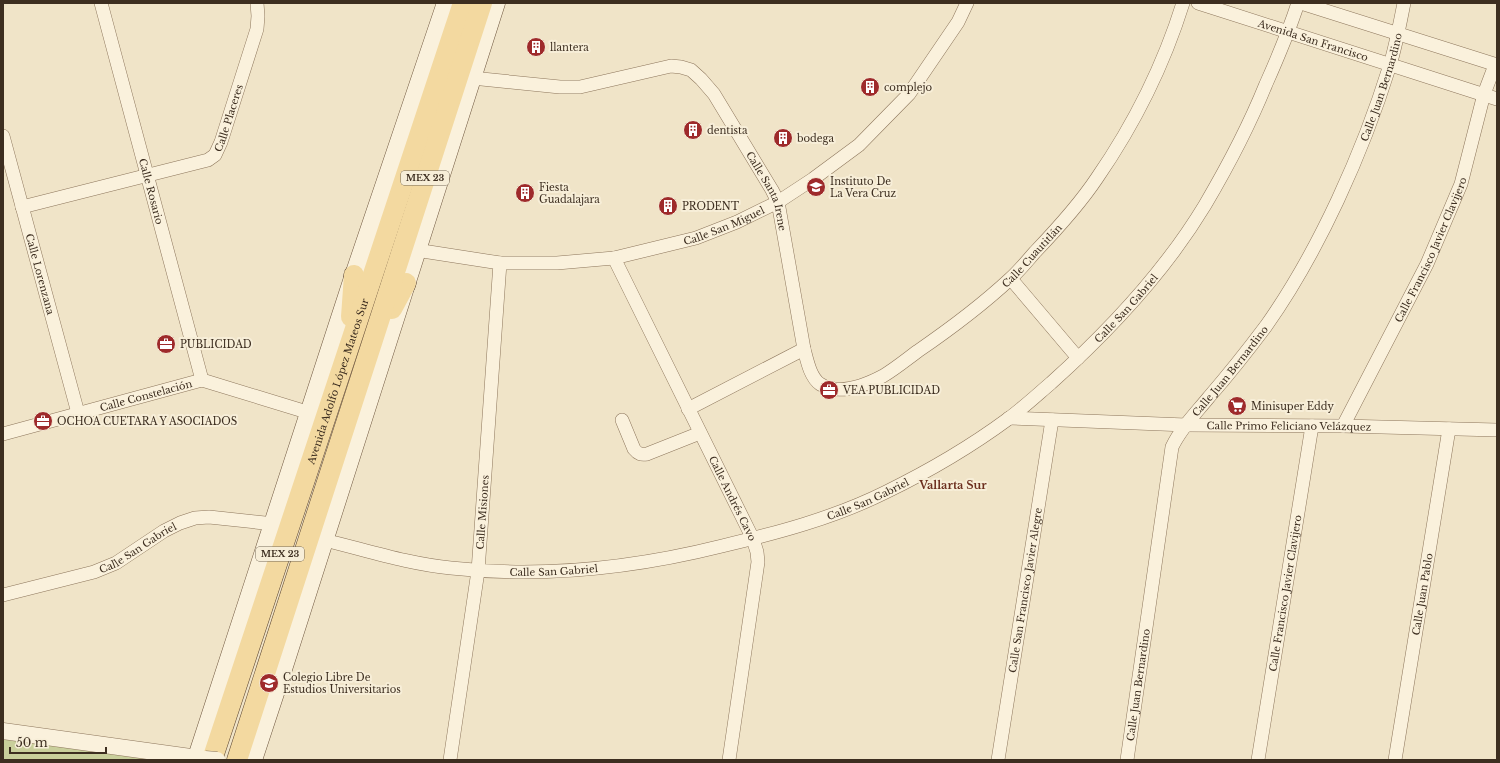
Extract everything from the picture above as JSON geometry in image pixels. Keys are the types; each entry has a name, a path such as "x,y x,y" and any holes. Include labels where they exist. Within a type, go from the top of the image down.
{"main road":[{"name":"Avenida Adolfo López Mateos Sur","path":"206,759 274,524 354,275 446,3"},
{"name":"Avenida Adolfo López Mateos Sur","path":"206,759 349,349 463,3"},
{"name":"Avenida Adolfo López Mateos Sur","path":"237,760 482,3"},
{"path":"253,760 286,663 416,250 496,3"},
{"path":"349,349 354,275"},
{"path":"368,353 406,283"}],"street":[{"name":"Calle Rosario","path":"101,3 202,380"},
{"name":"Calle Placeres","path":"22,207 208,160 215,155 221,142 257,29 257,3"},
{"name":"Calle San Miguel","path":"416,250 500,263 557,263 614,258 696,238 737,222 778,202 813,179 859,144 909,94 958,22 967,3"},
{"name":"Calle Cuautitlán","path":"804,349 813,376 819,384 840,390 857,386 883,375 949,330 1011,279 1060,226 1097,179 1128,131 1157,76 1173,35 1183,3"},
{"name":"Avenida San Francisco","path":"1198,3 1497,98"},
{"name":"Calle San Gabriel","path":"324,540 400,559 446,568 478,571 548,572 615,566 683,556 753,539 794,527 839,512 884,493 925,472 1009,418 1078,358 1114,323 1146,286 1176,248 1204,207 1251,120 1289,32 1298,3"},
{"path":"1301,3 1496,65"},
{"name":"Calle Juan Bernardino","path":"1127,760 1172,447 1177,436 1262,332 1294,283 1334,207 1361,147 1391,64 1404,3"},
{"name":"Calle Francisco Javier Clavijero","path":"1343,426 1428,264 1461,184 1484,94 1496,65"},
{"name":"Calle Santa Irene","path":"472,78 560,87 580,87 671,66 691,70 714,94 778,202 804,349"},
{"name":"Calle Lorenzana","path":"3,136 78,413"},
{"name":"Calle Andrés Cavo","path":"614,258 753,539 757,552 758,562 729,760"},
{"name":"Calle Misiones","path":"450,760 478,571 500,263"},
{"path":"1011,279 1078,358"},
{"path":"688,409 804,349"},
{"name":"Calle Constelación","path":"3,434 202,380 310,413"},
{"name":"Calle Primo Feliciano Velázquez","path":"1009,418 1186,425 1343,426 1497,430"},
{"path":"622,420 634,449 642,455 700,433"},
{"name":"Calle San Francisco Javier Alegre","path":"998,760 1052,420"},
{"name":"Calle Francisco Javier Clavijero","path":"1258,760 1312,426"},
{"name":"Calle Juan Pablo","path":"1395,760 1449,429"},
{"name":"Calle San Gabriel","path":"3,595 94,572 116,563 164,531 195,518 209,517 274,524"},
{"path":"3,731 206,759"}],"green space":[{"path":"3,739 158,760 3,760"}],"place":[{"name":"llantera","path":"536,47"},
{"name":"complejo","path":"870,87"},
{"name":"dentista","path":"693,130"},
{"name":"bodega","path":"783,138"},
{"name":"Instituto De La Vera Cruz","path":"816,187"},
{"name":"Fiesta Guadalajara","path":"525,193"},
{"name":"PRODENT","path":"668,206"},
{"name":"PUBLICIDAD","path":"166,344"},
{"name":"VEA PUBLICIDAD","path":"829,390"},
{"name":"Minisuper Eddy","path":"1237,406"},
{"name":"OCHOA CUETARA Y ASOCIADOS","path":"43,421"},
{"name":"Colegio Libre De Estudios Universitarios","path":"269,683"}],"district":[{"name":"Vallarta Sur","path":"953,485"}]}
